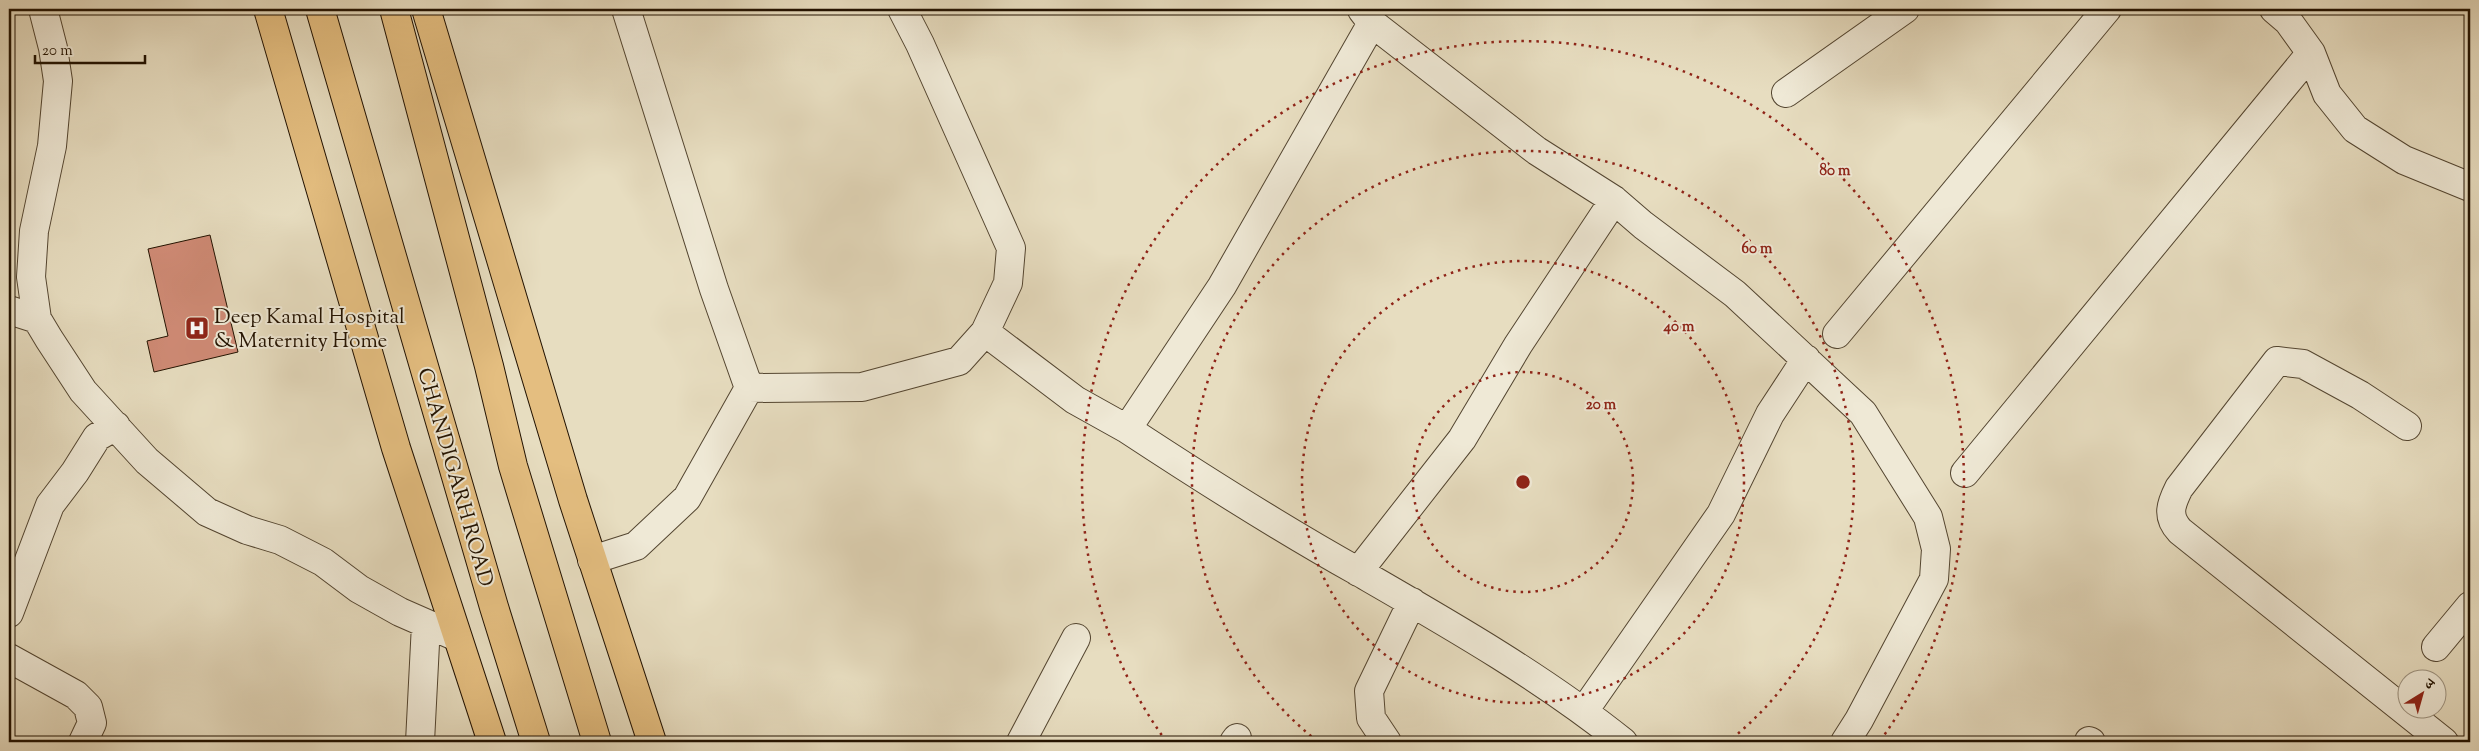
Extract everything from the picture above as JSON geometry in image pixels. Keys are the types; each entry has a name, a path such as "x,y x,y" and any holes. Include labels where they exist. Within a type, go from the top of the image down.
{"main road":[{"path":"268,9 396,448 492,742"},
{"name":"CHANDIGARH ROAD","path":"320,9 494,607 536,742"},
{"path":"394,9 489,366 513,466 597,742"},
{"path":"426,9 592,560 652,742"}],"street":[{"path":"43,9 53,48 58,81 52,146 34,232 31,277 37,319 83,391 147,461 206,512 247,530 280,540 314,557 360,589 426,624 457,636"},
{"path":"592,560 636,546 688,498 749,388 714,289 626,9"},
{"path":"749,388 862,387 960,361 985,332 1008,283 1011,248 920,44 902,9"},
{"path":"1786,93 1905,9"},
{"path":"1837,334 2107,9"},
{"path":"2274,9 2288,21 2311,53 2327,94 2355,129 2404,160 2470,187"},
{"path":"1127,428 1222,286 1367,16 1537,151 1614,200 1643,225 1735,294 1863,413 1928,517 1936,549 1934,579 1859,720 1845,742"},
{"path":"1965,473 2311,53"},
{"path":"1358,572 1462,439 1518,345 1614,200"},
{"path":"9,310 37,319"},
{"path":"985,332 1075,400 1127,428 1195,474 1358,572 1412,602 1584,711 1623,742"},
{"path":"1584,711 1721,514 1770,414 1806,359"},
{"path":"2407,426 2360,395 2303,364 2277,361 2186,478 2172,502 2171,517 2180,531 2444,742"},
{"path":"10,611 50,505 75,472 97,437 116,426"},
{"path":"1387,742 1371,718 1369,692 1412,602"},
{"path":"2436,647 2470,606"},
{"path":"420,742 426,624"},
{"path":"1021,742 1076,638"},
{"path":"9,658 76,696 88,707 92,723 83,742"}],"building":[{"path":"210,235 238,352 154,372 147,341 168,336 148,249"}],"place":[{"name":"Deep Kamal Hospital & Maternity Home","path":"197,328"}]}
